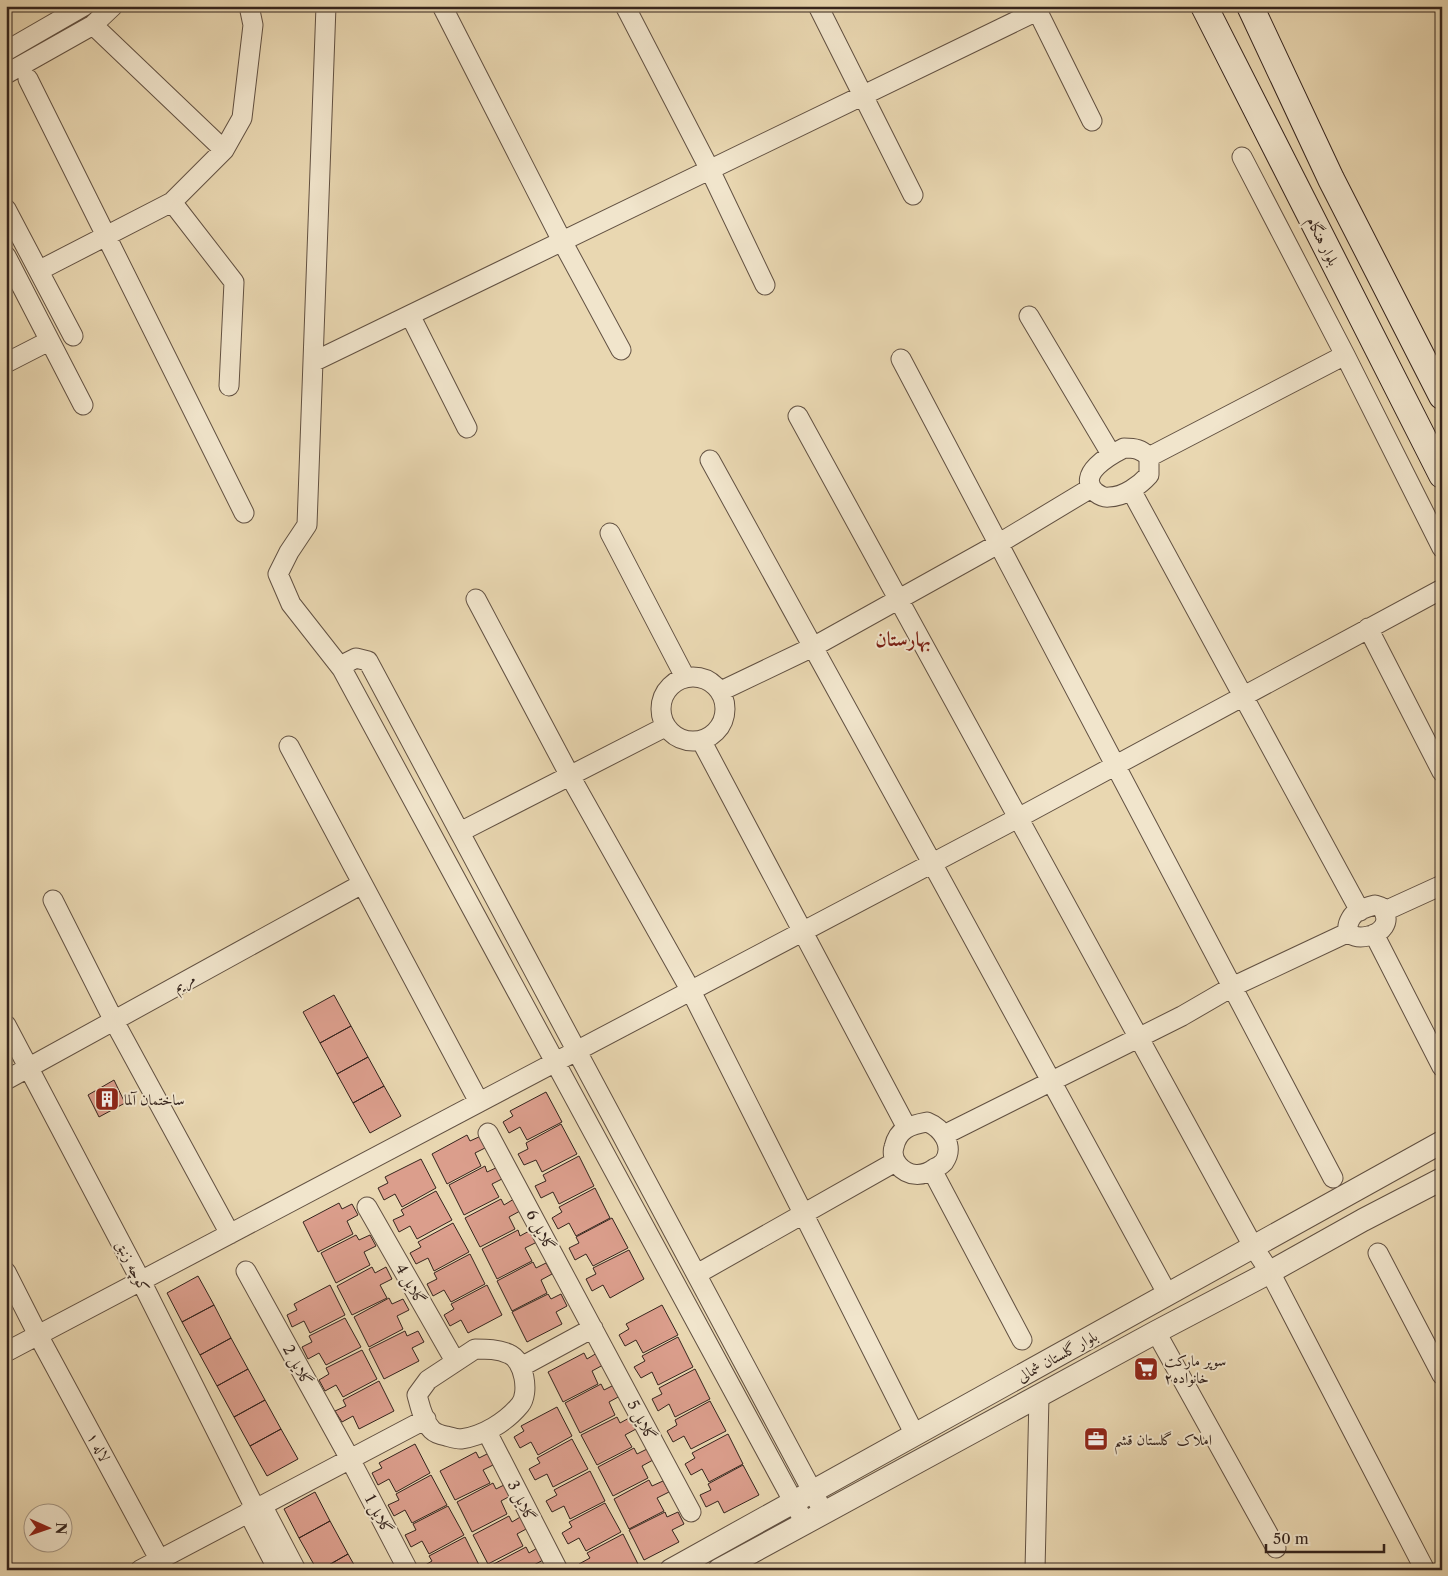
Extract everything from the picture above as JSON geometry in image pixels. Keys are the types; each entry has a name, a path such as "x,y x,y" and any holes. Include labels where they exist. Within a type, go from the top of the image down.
{"main road":[{"name":"بلوار هنگام","path":"1204,6 1442,475"},
{"path":"1250,6 1331,179 1442,396"},
{"path":"1258,112 1292,94"},
{"path":"1369,332 1400,314"}],"street":[{"path":"6,74 93,26 113,6"},
{"path":"40,270 172,202 224,150 242,118 253,25 249,6"},
{"path":"326,6 307,525 289,552 278,574 291,604 342,669 555,1062 814,1518"},
{"path":"442,6 620,350"},
{"path":"625,6 710,170 765,285"},
{"path":"818,6 913,195"},
{"path":"7,49 82,7"},
{"path":"312,362 862,96 1036,9 1092,121"},
{"path":"93,26 224,150"},
{"path":"28,79 244,513"},
{"path":"1242,157 1345,355 1442,548"},
{"path":"172,202 234,282 229,386"},
{"path":"6,209 40,270 73,336"},
{"path":"6,256 83,405"},
{"path":"410,315 467,428"},
{"path":"1029,316 1111,454"},
{"path":"6,363 49,341"},
{"path":"1149,457 1345,355"},
{"path":"901,359 1333,1178"},
{"path":"798,416 1254,1248 1270,1272 1425,1570"},
{"path":"1124,448 1134,448 1143,451 1149,457 1149,475 1142,483 1130,490 1109,498 1099,495 1091,488 1089,479 1093,470 1111,454 1124,448"},
{"path":"710,460 1168,1295"},
{"path":"721,691 813,647 899,600 998,544 1091,488"},
{"path":"1130,490 1360,911"},
{"path":"610,533 685,677"},
{"path":"6,1352 1018,818 1442,589"},
{"path":"476,598 570,776 690,991 915,1435"},
{"path":"1368,628 1442,772"},
{"path":"342,669 348,662 356,658 368,661 697,1274 803,1497"},
{"path":"685,677 705,678 721,691 726,711 724,718 719,730 702,742 681,740 665,727 660,707 668,688 685,677"},
{"path":"460,832 665,727"},
{"path":"702,742 907,1128"},
{"path":"289,746 480,1102"},
{"name":"مریم","path":"6,1080 362,884"},
{"path":"1384,911 1442,886"},
{"path":"53,900 114,1021 230,1234"},
{"path":"1375,905 1381,907 1384,911 1386,923 1382,929 1374,934 1359,938 1349,932 1352,916 1368,906 1375,905"},
{"path":"944,1135 1138,1037 1232,987 1349,932"},
{"path":"1374,934 1442,1067"},
{"name":"کوچه زنبق","path":"6,1025 141,1281 255,1508"},
{"path":"927,1122 937,1126 944,1135 947,1144 947,1154 944,1163 932,1170 920,1175 910,1174 902,1170 895,1162 893,1152 897,1135 907,1128 927,1122"},
{"name":"گلایل 6","path":"488,1133 593,1328"},
{"name":"بلوار گلستان شمالی","path":"671,1570 1442,1142"},
{"path":"697,1274 895,1162"},
{"path":"932,1170 1022,1340"},
{"name":"بلوار گلستان شمالی","path":"719,1570 1363,1220 1442,1179"},
{"name":"گلایل 4","path":"367,1207 455,1361"},
{"path":"1378,1253 1442,1375"},
{"name":"گلایل 2","path":"246,1271 350,1459"},
{"name":"لاله ۱","path":"6,1272 162,1565"},
{"path":"521,1367 593,1328"},
{"name":"گلایل 5","path":"593,1328 691,1512"},
{"path":"1156,1332 1276,1548"},
{"path":"475,1349 492,1349 511,1355 521,1367 526,1384 521,1404 487,1432 459,1439 440,1435 432,1430 421,1412 417,1395 428,1380 475,1349"},
{"path":"998,1388 1011,1411"},
{"path":"1035,1570 1039,1396"},
{"path":"140,1570 162,1565 255,1508 426,1420"},
{"name":"گلایل 3","path":"487,1432 558,1570"},
{"name":"گلایل 1","path":"350,1459 408,1570"},
{"path":"255,1508 278,1570"},
{"path":"255,1508 296,1570"},
{"path":"1431,1570 1442,1564"}],"building":[{"path":"334,995 351,1026 320,1043 303,1012"},
{"path":"351,1026 368,1057 337,1074 320,1043"},
{"path":"368,1057 384,1086 353,1103 337,1074"},
{"name":"ساختمان آلما","path":"114,1080 125,1103 99,1117 88,1095"},
{"path":"384,1086 401,1116 370,1133 353,1103"},
{"path":"546,1092 562,1122 527,1140 520,1127 509,1133 503,1122 513,1116 510,1111"},
{"path":"561,1124 577,1154 542,1172 536,1160 524,1165 518,1154 528,1149 526,1143"},
{"path":"467,1135 470,1141 481,1136 487,1147 475,1153 481,1166 447,1184 432,1154"},
{"path":"579,1156 594,1186 559,1204 553,1192 541,1198 535,1186 546,1181 543,1175"},
{"path":"421,1159 436,1188 402,1207 395,1194 384,1200 378,1188 388,1183 385,1177"},
{"path":"485,1166 487,1172 498,1167 504,1178 492,1184 499,1197 464,1215 449,1185"},
{"path":"595,1188 610,1218 576,1236 569,1223 558,1229 552,1218 562,1212 559,1207"},
{"path":"436,1191 452,1220 417,1239 410,1226 399,1232 393,1220 404,1215 401,1210"},
{"path":"501,1199 504,1205 514,1199 520,1211 509,1217 515,1229 480,1247 465,1218"},
{"path":"339,1203 342,1209 352,1204 358,1215 347,1221 353,1234 318,1252 303,1222"},
{"path":"612,1218 628,1248 593,1266 586,1254 575,1260 569,1248 579,1243 576,1237"},
{"path":"453,1223 469,1252 434,1271 428,1258 416,1264 410,1253 421,1247 418,1242"},
{"path":"518,1230 520,1236 531,1230 537,1242 525,1248 532,1261 497,1279 482,1249"},
{"path":"356,1235 359,1240 370,1235 376,1246 364,1252 370,1265 336,1283 321,1253"},
{"path":"629,1250 644,1279 610,1298 603,1285 592,1291 586,1279 596,1274 593,1268"},
{"path":"470,1254 485,1284 451,1302 444,1290 433,1296 427,1284 437,1279 434,1273"},
{"path":"533,1262 536,1268 546,1263 552,1274 541,1280 547,1293 512,1311 497,1281"},
{"path":"372,1267 375,1273 386,1267 392,1279 380,1285 387,1298 352,1315 337,1286"},
{"path":"198,1276 214,1305 182,1322 167,1293"},
{"path":"330,1285 345,1315 310,1333 304,1321 292,1327 287,1315 297,1310 294,1304"},
{"path":"487,1285 502,1315 468,1333 461,1320 450,1326 444,1315 454,1309 451,1304"},
{"path":"548,1294 551,1299 561,1294 567,1306 556,1312 562,1324 527,1342 512,1312"},
{"path":"389,1298 392,1304 403,1299 409,1310 397,1316 403,1329 369,1347 354,1317"},
{"path":"214,1305 231,1338 200,1355 182,1322"},
{"path":"662,1305 678,1335 643,1353 636,1340 625,1346 619,1335 629,1329 626,1324"},
{"path":"345,1318 361,1347 326,1365 319,1353 308,1359 302,1347 312,1342 309,1336"},
{"path":"405,1331 407,1336 418,1331 424,1342 412,1348 419,1361 384,1379 369,1349"},
{"path":"678,1337 693,1367 658,1385 652,1372 641,1378 634,1367 645,1361 642,1356"},
{"path":"231,1338 248,1369 217,1386 200,1355"},
{"path":"362,1350 377,1379 343,1397 336,1385 325,1391 319,1380 329,1374 326,1368"},
{"path":"584,1353 587,1359 597,1353 603,1365 592,1371 598,1384 563,1402 548,1372"},
{"path":"248,1369 265,1400 234,1417 217,1386"},
{"path":"695,1369 710,1399 675,1417 669,1404 658,1411 652,1399 662,1394 659,1388"},
{"path":"379,1381 394,1411 359,1429 353,1416 342,1422 335,1411 346,1406 343,1400"},
{"path":"601,1384 604,1390 614,1385 620,1396 609,1402 615,1415 580,1433 565,1403"},
{"path":"265,1400 281,1429 250,1446 234,1417"},
{"path":"710,1401 726,1431 691,1449 684,1436 673,1442 667,1431 677,1425 675,1420"},
{"path":"557,1407 572,1436 538,1455 531,1442 520,1448 514,1437 524,1431 521,1426"},
{"path":"617,1417 620,1423 631,1417 636,1429 625,1435 632,1447 597,1465 581,1435"},
{"path":"281,1429 298,1459 267,1476 250,1446"},
{"path":"728,1434 743,1464 709,1482 702,1469 691,1475 685,1464 695,1458 692,1453"},
{"path":"572,1439 588,1469 553,1487 547,1474 535,1480 529,1469 540,1463 537,1458"},
{"path":"415,1444 430,1473 396,1492 389,1479 378,1485 372,1473 382,1468 379,1463"},
{"path":"634,1448 637,1454 647,1449 653,1460 642,1466 648,1478 613,1496 598,1467"},
{"path":"476,1452 479,1458 489,1453 495,1464 483,1470 490,1483 455,1500 440,1471"},
{"path":"743,1465 759,1495 724,1513 718,1501 706,1507 700,1495 711,1490 708,1484"},
{"path":"590,1471 605,1501 570,1519 564,1506 552,1512 546,1501 557,1495 554,1490"},
{"path":"431,1475 447,1505 412,1523 405,1510 394,1516 388,1505 399,1500 396,1494"},
{"path":"649,1480 652,1486 663,1481 669,1492 657,1498 664,1511 629,1529 614,1499"},
{"path":"493,1483 496,1489 506,1484 512,1495 501,1501 507,1514 472,1532 457,1502"},
{"path":"315,1492 330,1521 299,1538 284,1509"},
{"path":"605,1503 621,1532 586,1551 579,1538 568,1544 562,1533 572,1527 569,1522"},
{"path":"448,1506 464,1535 429,1554 422,1541 411,1547 405,1535 416,1530 413,1524"},
{"path":"665,1512 667,1517 678,1512 684,1524 672,1530 679,1542 644,1560 629,1530"},
{"path":"509,1516 512,1522 522,1516 528,1528 517,1534 523,1546 488,1564 473,1535"},
{"path":"330,1521 348,1554 317,1570 299,1538"},
{"path":"623,1534 638,1564 626,1570 583,1570 579,1564 590,1558 587,1553"},
{"path":"465,1537 480,1567 474,1570 423,1570 422,1567 432,1561 429,1556"},
{"path":"526,1547 529,1553 539,1547 545,1559 534,1565 536,1570 492,1570 490,1566"},
{"path":"348,1554 357,1570 320,1570"}],"place":[{"name":"ساختمان آلما","path":"107,1099"},
{"name":"سوپر ماركت خانواده٢","path":"1146,1369"},
{"name":"املاک گلستان قشم","path":"1096,1439"}],"district":[{"name":"بهارستان","path":"903,639"}]}
